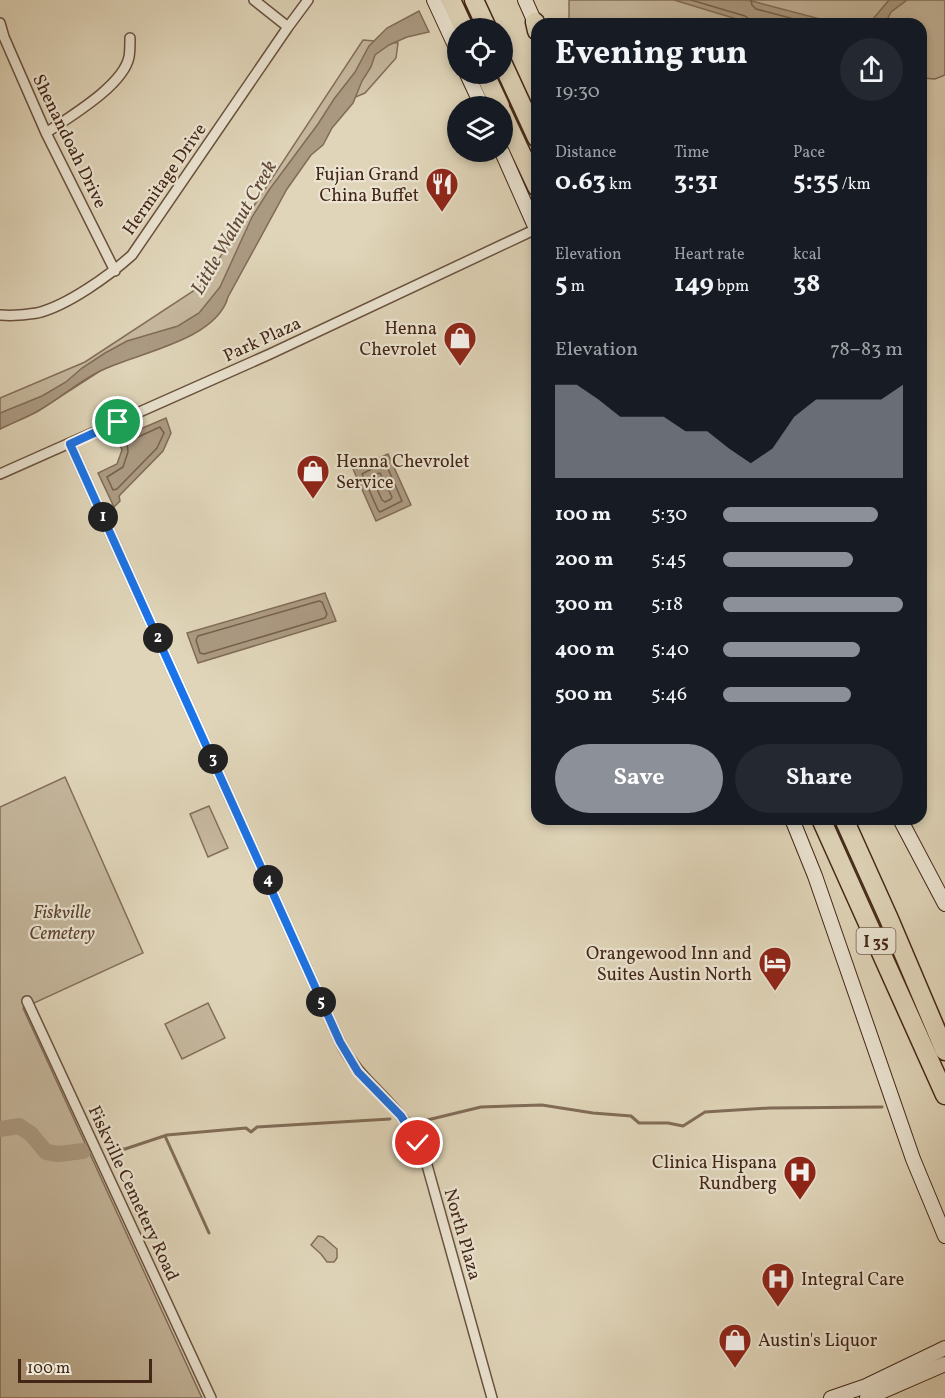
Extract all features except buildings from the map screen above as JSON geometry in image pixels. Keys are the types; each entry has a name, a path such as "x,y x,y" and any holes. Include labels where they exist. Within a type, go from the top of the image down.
{"highway":[{"path":"451,0 459,18"},
{"path":"474,0 482,18"},
{"path":"512,84 531,125"},
{"path":"513,136 531,175"},
{"name":"I 35","path":"824,825 945,1095"},
{"name":"I 35","path":"847,825 890,919 945,1051"}],"main road":[{"path":"434,0 447,28"},
{"path":"525,0 532,18"},
{"path":"506,162 531,217"},
{"path":"794,825 815,876 913,1159 945,1236"},
{"path":"903,825 945,904"},
{"path":"860,1395 945,1348"},
{"path":"831,1398 860,1395 945,1364"}],"street":[{"path":"254,0 288,27"},
{"name":"Hermitage Drive","path":"0,315 38,313 55,307 115,271 144,239 308,0"},
{"name":"Shenandoah Drive","path":"0,23 7,46 46,134 115,271"},
{"path":"46,134 111,85 122,72 129,58 130,38"},
{"name":"Park Plaza","path":"0,474 270,354 531,233"},
{"name":"North Plaza","path":"70,444 340,1042 358,1072 401,1116 418,1143 428,1167 492,1398"},
{"name":"Fiskville Cemetery Road","path":"27,1001 211,1398"}],"green space":[{"path":"569,0 945,0 945,75 935,79 927,78 927,18 569,18"},
{"path":"363,40 398,43 396,58 365,93 353,98 299,167 257,234 215,318 100,371 38,411 0,429 0,398 85,362 201,286"},
{"name":"Fiskville Cemetery","path":"65,777 143,953 23,1008 202,1398 0,1398 0,807"},
{"path":"209,806 228,848 208,857 190,814"},
{"path":"208,1003 225,1038 182,1059 165,1024"},
{"path":"318,1236 323,1237 337,1249 337,1258 334,1262 327,1262 311,1245"}],"water":[{"path":"674,0 748,0 816,18 733,18"},
{"path":"889,0 907,0 891,12 888,18 874,18"},
{"path":"419,11 429,32 407,37 389,45 375,55 353,103 287,189 221,312 208,325 173,344 100,371 38,411 0,429 0,413 42,396 66,382 105,353 127,341 178,326 199,313 220,287 252,217 269,190 355,72 369,46 387,28"},
{"path":"166,418 171,433 163,451 119,496 120,501 114,507 98,473 117,464 122,450 117,439"},
{"path":"388,454 411,505 376,521 353,469"},
{"path":"325,593 336,621 198,663 187,633"}],"waterway":[{"path":"419,1122 481,1107 542,1105 631,1116 639,1123 668,1123 683,1126 705,1112 770,1108 882,1107"},
{"path":"107,1149 125,1149 167,1135 246,1128 251,1132 257,1127 390,1119"},
{"path":"0,1129 19,1126 31,1134 46,1152 58,1154 83,1151"},
{"path":"165,1136 209,1233"}],"place":[{"name":"Fujian Grand China Buffet","path":"442,213"},
{"name":"Henna Chevrolet","path":"460,367"},
{"name":"Henna Chevrolet Service","path":"313,500"},
{"name":"Orangewood Inn and Suites Austin North","path":"775,992"},
{"name":"Clinica Hispana Rundberg","path":"800,1201"},
{"name":"Integral Care","path":"778,1308"},
{"name":"Austin's Liquor","path":"735,1369"}],"route":[{"path":"118,422 70,444 328,1018 358,1072 401,1116 418,1143"}],"water label":[{"name":"Little Walnut Creek","path":"233,227"}]}
